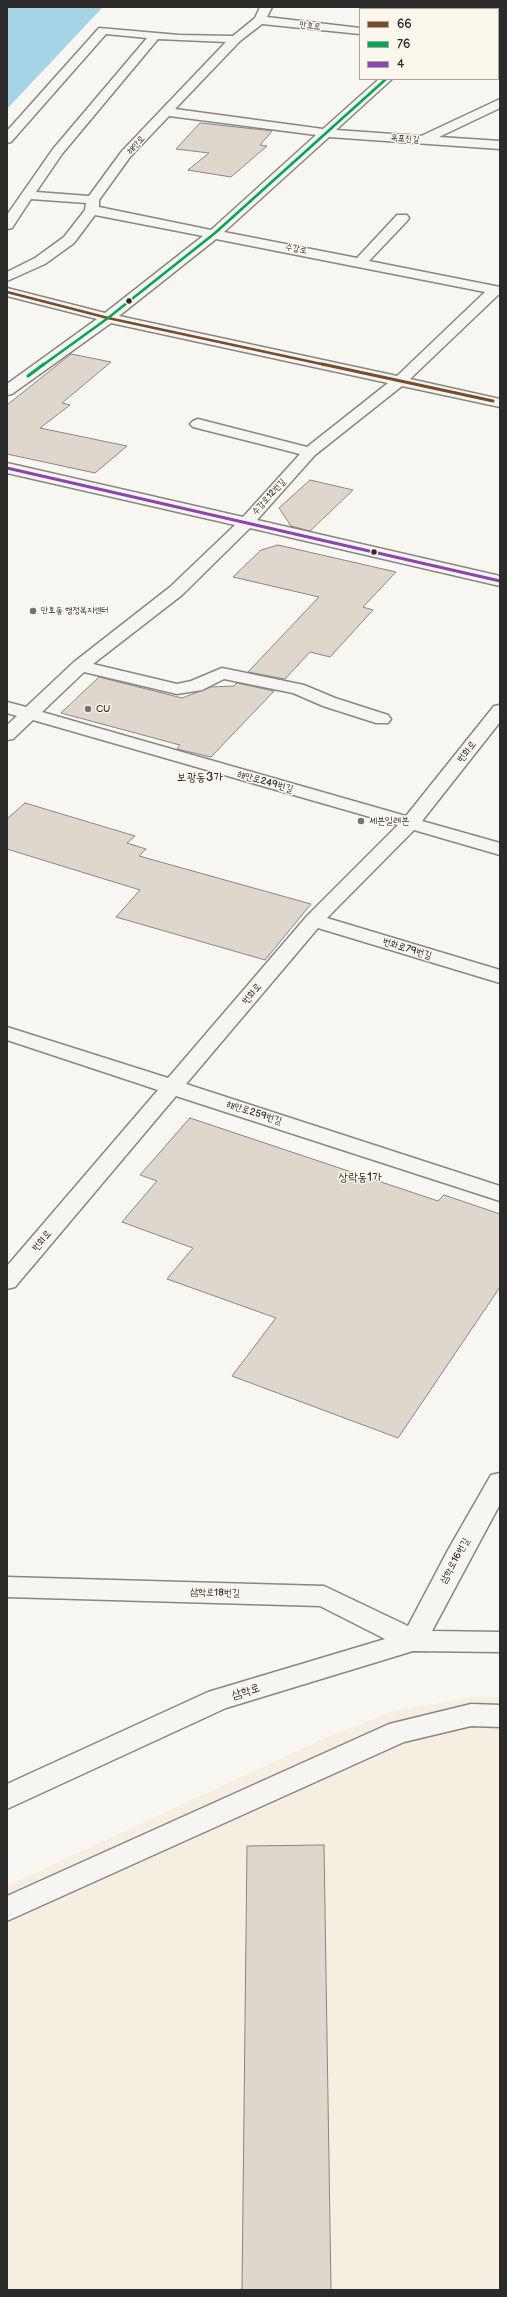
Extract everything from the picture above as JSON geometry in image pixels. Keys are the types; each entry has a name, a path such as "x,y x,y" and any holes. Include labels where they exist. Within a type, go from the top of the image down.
{"street":[{"name":"해안로","path":"7,277 40,261 69,240 126,154 168,112 236,39 260,20 266,7"},
{"name":"만호로","path":"260,20 359,31"},
{"path":"7,139 103,30 155,36 236,39"},
{"path":"7,225 58,152 155,36"},
{"path":"7,391 108,318 215,233 385,80"},
{"name":"목포진길","path":"168,112 325,134 423,140 500,103"},
{"path":"423,140 500,144"},
{"name":"수강로","path":"28,195 93,205 215,233 498,291"},
{"path":"361,262 402,218"},
{"name":"수강로12번길","path":"7,735 80,666 176,591 246,523 310,452 400,381 498,291"},
{"path":"7,292 108,318 500,403"},
{"path":"198,424 310,452"},
{"path":"7,468 500,581"},
{"path":"80,666 177,689 196,686 222,673 298,689 329,702 382,719"},
{"name":"해안로249번길","path":"7,707 409,825 500,849"},
{"name":"번화로","path":"7,1281 314,920 409,825 500,710"},
{"name":"번화로79번길","path":"314,920 500,977"},
{"name":"해안로259번길","path":"7,1033 500,1194"},
{"name":"삼학로16번길","path":"413,1641 457,1557 500,1482"},
{"name":"삼학로18번길","path":"7,1587 324,1596 413,1641"},
{"name":"삼학로","path":"7,1797 218,1700 413,1641 500,1642"},
{"path":"7,1909 399,1732 471,1715 500,1716"}],"shaded area":[{"path":"477,1697 500,1697 500,2290 7,2290 7,1886 325,1738 397,1710"}],"water":[{"path":"7,7 102,8 7,109"}],"building":[{"path":"200,123 272,131 260,145 267,146 231,177 188,170 209,153 176,149"},
{"path":"71,354 111,362 62,403 70,405 40,428 127,446 95,473 7,454 7,405"},
{"path":"310,480 353,490 310,531 291,526 279,508"},
{"path":"278,545 396,572 363,607 373,610 330,657 310,652 285,679 248,672 319,597 233,577 261,550"},
{"path":"99,677 182,698 211,687 234,686 237,683 274,691 211,757 177,749 180,745 61,713"},
{"path":"25,803 135,836 127,843 146,849 139,856 311,904 265,960 116,917 140,890 7,849 7,819"},
{"path":"190,1118 438,1201 444,1195 500,1214 500,1287 398,1438 232,1376 276,1318 167,1279 193,1248 122,1222 157,1181 140,1175"},
{"path":"324,1845 331,2290 242,2290 247,1846"}],"transit line":[{"name":"76","path":"28,376 108,318 215,233 385,80"},
{"name":"66","path":"7,292 108,318 493,401"},
{"name":"4","path":"7,468 500,581"}],"place":[{"name":"만호동 행정복지센터","path":"33,611"},
{"name":"CU","path":"88,709"},
{"name":"세븐일레븐","path":"361,821"}],"district":[{"name":"보광동3가","path":"200,778"},
{"name":"상락동1가","path":"360,1178"}]}
